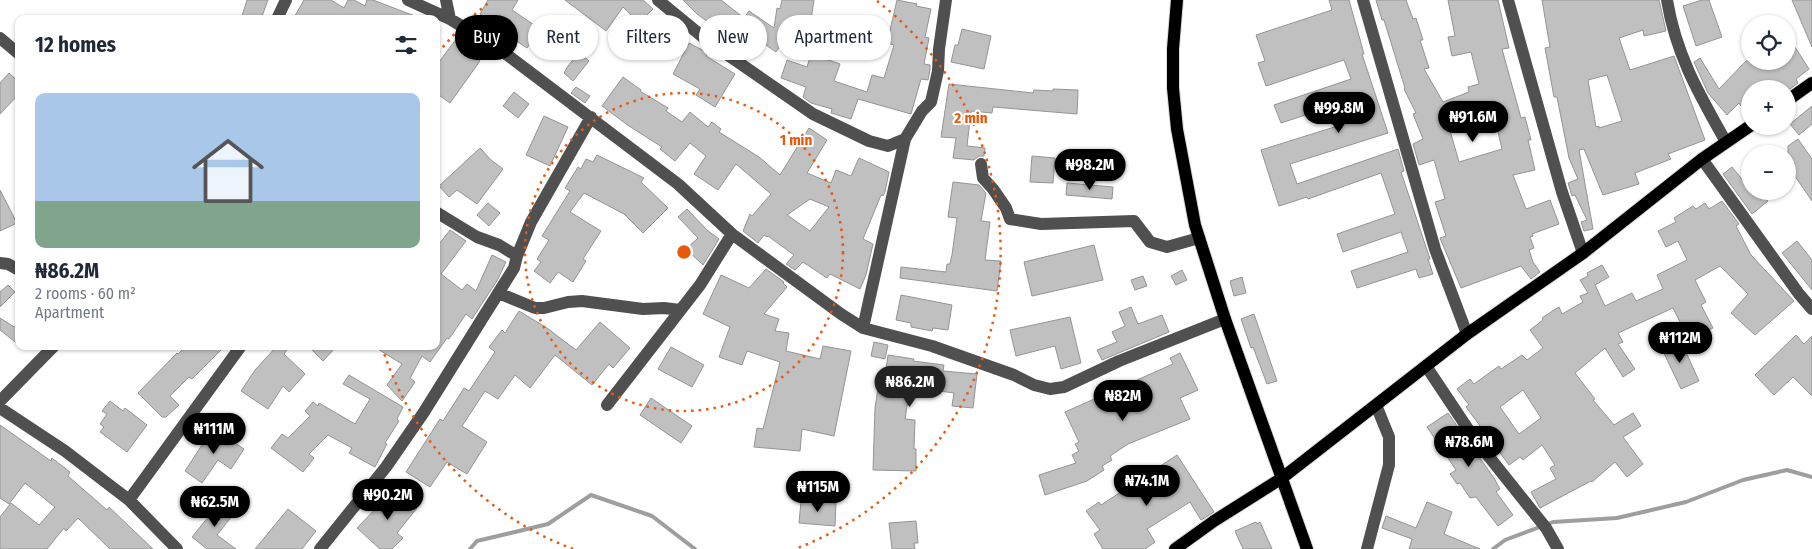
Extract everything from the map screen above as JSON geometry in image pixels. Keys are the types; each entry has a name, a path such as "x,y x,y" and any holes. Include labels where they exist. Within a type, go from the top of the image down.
{"main road":[{"path":"1177,0 1173,50 1173,88 1177,129 1195,225 1225,319 1307,549"},
{"path":"1796,94 1812,83"},
{"path":"1175,549 1214,521 1282,478 1467,334 1583,253 1702,159 1741,132"}],"street":[{"path":"279,15 286,0"},
{"path":"408,0 450,19 498,48 678,184 732,234 863,328 932,346 1014,375 1034,385 1050,389 1064,387 1119,361 1225,319"},
{"path":"446,0 450,19"},
{"path":"658,0 709,42 813,114 869,141 888,146 905,140"},
{"path":"863,328 905,140 922,111 931,102 938,71 946,0"},
{"path":"1363,0 1435,249 1467,334"},
{"path":"1508,0 1562,192 1583,253"},
{"path":"1667,0 1671,24 1681,56 1726,142"},
{"path":"0,38 15,51"},
{"path":"320,549 386,467 424,412 514,268 531,222 591,117"},
{"path":"1702,159 1799,294 1812,309"},
{"path":"981,164 983,178 1006,208 1010,219 1041,224 1134,221 1150,242 1167,247 1199,238"},
{"path":"440,214 477,237 499,245 517,256"},
{"path":"607,405 700,286 732,234"},
{"path":"0,263 15,268"},
{"path":"498,293 535,308 582,301 643,309 664,308 680,310"},
{"path":"0,400 50,350"},
{"path":"128,500 238,350"},
{"path":"1426,366 1474,438 1546,528 1558,549"},
{"path":"1367,549 1389,464 1389,437 1376,405"},
{"path":"0,408 65,451 128,500 177,549"}],"building":[{"path":"247,0 268,0 262,15 242,15"},
{"path":"304,0 331,0 344,8 348,0 354,0 365,6 367,0 373,0 412,15 295,15"},
{"path":"488,0 518,0 512,10 528,21 527,48 518,42 518,15 480,14"},
{"path":"565,0 643,0 653,9 647,15 631,15 623,7 617,15 608,15 608,28 606,31 598,25 598,15 585,15"},
{"path":"683,0 721,0 740,15 699,15"},
{"path":"782,0 814,0 812,15 777,15 776,52 767,46 767,23 774,28 777,8 780,9"},
{"path":"897,0 931,9 925,37 929,38 924,64 930,65 930,70 928,80 921,79 911,114 858,99 851,119 831,113 832,109 811,103 803,97 806,87 781,78 787,60 807,67 809,60 828,60 840,64 834,81 867,92 872,75 884,78 891,60 894,45 891,44 891,26"},
{"path":"1329,0 1349,0 1364,54 1362,54 1388,133 1290,164 1297,184 1398,149 1404,171 1401,172 1430,259 1428,259 1433,274 1419,278 1416,269 1357,288 1351,271 1408,252 1401,232 1343,252 1337,234 1395,214 1381,173 1308,199 1307,197 1279,206 1261,150 1363,118 1357,98 1281,123 1274,105 1351,79 1344,60 1266,86 1258,63 1265,61 1256,35 1332,10"},
{"path":"1376,0 1406,0 1413,19 1416,18 1423,40 1420,40 1429,68 1424,69 1443,102 1469,92 1468,87 1479,84 1471,52 1452,56 1448,37 1455,36 1448,0 1498,0 1509,48 1502,49 1521,118 1525,117 1531,140 1528,140 1535,170 1513,175 1526,209 1550,200 1559,224 1532,234 1533,236 1530,237 1534,248 1529,250 1533,262 1540,272 1531,279 1521,266 1461,288 1440,238 1446,236 1435,202 1445,199 1434,160 1419,165 1413,144 1423,139 1413,114 1416,113 1404,89 1384,20 1382,20","holes":["1494,115 1502,149 1459,162 1449,127 1476,116 1476,118"]},
{"path":"1542,0 1659,0 1666,31 1644,36 1643,30 1619,38 1630,70 1674,56 1705,140 1668,154 1671,159 1635,173 1639,184 1603,195 1584,149 1579,150 1593,229 1584,231 1581,222 1587,220 1575,195 1572,196 1568,183 1578,179 1569,158 1557,97 1554,97 1545,48 1550,47","holes":["1607,75 1622,121 1599,128 1599,126 1596,127 1588,80"]},
{"path":"1702,0 1709,0 1722,37 1696,46 1683,6"},
{"path":"1792,0 1812,0 1812,47"},
{"path":"749,11 755,15 746,15"},
{"path":"962,29 991,36 984,69 951,62 955,45 958,45"},
{"path":"455,41 455,60 480,61 450,103 440,96 440,61"},
{"path":"689,43 699,48 699,60 712,60 735,74 715,107 696,95 700,89 673,74 680,60 689,60"},
{"path":"1796,49 1809,69 1796,79 1798,83 1796,84 1796,80 1741,80 1741,106 1739,103 1727,115 1708,93 1694,62 1700,58 1719,89 1741,66 1741,70 1796,70"},
{"path":"573,60 589,61 573,81 564,73"},
{"path":"9,73 15,78 15,98 0,114 0,83"},
{"path":"623,77 640,91 668,108 666,111 682,122 690,112 708,127 712,122 721,129 719,132 759,157 780,175 809,128 827,140 807,173 831,183 836,170 851,176 859,158 889,172 885,192 883,196 881,195 863,239 873,244 866,275 860,289 830,274 827,278 803,262 795,270 786,264 794,255 768,236 764,235 758,243 743,231 750,214 752,216 771,194 736,164 718,190 694,174 706,156 690,143 675,161 660,149 662,147 602,106","holes":["810,199 829,207 810,231 787,215"]},
{"path":"949,84 1033,93 1034,90 1078,90 1077,114 993,107 992,113 971,111 967,146 985,148 984,156 979,156 974,160 953,158 956,138 941,137"},
{"path":"576,87 590,96 585,103 571,93"},
{"path":"514,92 529,104 518,118 503,106"},
{"path":"1812,106 1812,124 1799,135 1796,131 1796,119"},
{"path":"544,116 568,127 550,166 526,155"},
{"path":"1798,139 1812,159 1812,201 1796,178 1796,145 1789,145"},
{"path":"480,148 503,169 477,204 457,190 449,197 440,185"},
{"path":"597,155 644,178 641,182 668,208 643,233 624,214 584,193 570,212 601,231 583,259 586,261 573,282 558,272 550,283 534,271 541,262 537,259 549,240 542,236 570,191 565,188 578,167 581,169 586,159 593,162"},
{"path":"1032,156 1055,158 1053,183 1030,182"},
{"path":"1732,167 1741,178 1741,199 1723,174"},
{"path":"953,182 979,185 986,193 981,221 990,222 985,260 1001,261 997,291 900,278 901,267 946,272 947,264 950,264 952,255 957,218 948,217"},
{"path":"1067,183 1113,187 1112,199 1066,195"},
{"path":"0,190 15,219 15,224 0,231"},
{"path":"1742,200 1767,200 1768,201 1752,214"},
{"path":"1722,201 1739,224 1736,226 1751,255 1794,301 1755,335 1731,313 1748,294 1720,266 1695,280 1706,302 1701,305 1713,328 1689,340 1673,308 1618,333 1623,342 1618,344 1635,369 1623,377 1605,348 1575,373 1595,399 1593,400 1614,425 1633,413 1641,426 1623,437 1643,464 1627,477 1615,462 1592,482 1540,508 1531,492 1556,479 1550,468 1555,465 1542,445 1523,460 1520,457 1509,465 1466,407 1469,405 1457,389 1470,379 1474,384 1499,366 1501,369 1522,355 1527,360 1543,348 1530,330 1543,320 1542,318 1559,307 1562,314 1583,302 1580,296 1588,293 1580,280 1588,276 1587,273 1602,265 1609,277 1595,285 1605,306 1632,293 1636,301 1663,289 1657,275 1687,260 1678,241 1666,247 1658,231 1676,222 1674,218 1693,206 1696,209 1705,203 1709,209","holes":["1523,390 1541,418 1519,434 1500,407"]},
{"path":"488,203 500,213 489,226 477,215"},
{"path":"687,209 707,230 719,239 703,265 686,249 698,238 678,217"},
{"path":"450,230 466,241 441,274 462,290 467,284 476,291 492,255 506,262 498,279 472,319 466,314 449,339 447,338 440,348 440,243"},
{"path":"1797,241 1812,260 1812,290 1782,253"},
{"path":"1094,245 1103,280 1032,296 1024,262"},
{"path":"766,269 784,282 787,287 764,314 779,319 775,331 789,333 786,351 820,359 823,346 851,351 834,436 802,429 800,451 754,447 757,428 763,429 780,362 747,351 742,365 719,357 730,327 703,314 721,275 749,288"},
{"path":"1182,270 1187,280 1176,285 1171,276"},
{"path":"1143,276 1147,286 1135,290 1131,280"},
{"path":"1242,277 1246,293 1234,296 1230,281"},
{"path":"8,285 15,292 0,307 0,292"},
{"path":"901,295 952,305 948,330 933,328 932,331 911,327 911,323 896,320"},
{"path":"1131,307 1138,324 1162,315 1169,332 1102,360 1097,350 1117,342 1112,332 1125,326 1119,312"},
{"path":"519,311 547,328 576,350 600,322 630,348 613,368 609,364 592,385 555,355 530,388 515,375 498,399 485,391 462,426 487,442 467,474 447,462 430,487 406,472 440,419 443,421 464,388 469,391 495,352 489,347 502,330 505,333"},
{"path":"1254,314 1277,381 1267,384 1241,319"},
{"path":"1070,317 1081,363 1061,369 1055,346 1016,356 1010,330"},
{"path":"0,318 15,327 15,342 0,330"},
{"path":"1796,335 1804,344 1812,336 1812,396 1793,377 1774,395 1755,375"},
{"path":"1680,339 1699,381 1681,389 1661,347"},
{"path":"874,342 888,345 885,359 871,356"},
{"path":"671,347 704,365 692,387 658,369"},
{"path":"182,350 221,350 192,379 189,377 170,396 179,405 166,417 162,417 138,393"},
{"path":"273,350 287,350 284,354 305,374 289,392 283,386 268,409 241,391 255,370"},
{"path":"312,350 333,350 323,361"},
{"path":"379,350 438,350 430,362 422,356 410,378 415,382 402,401 387,385 402,364"},
{"path":"1180,353 1198,390 1180,398 1190,419 1128,444 1110,456 1112,460 1102,466 1104,470 1087,481 1045,495 1039,475 1076,463 1072,455 1079,451 1075,444 1079,442 1065,412 1173,364 1170,358"},
{"path":"888,355 914,359 913,361 944,365 943,371 977,374 973,408 952,406 954,393 910,387 905,419 915,420 914,449 916,449 916,471 873,470 875,408 879,382 884,383"},
{"path":"349,375 403,407 397,419 399,421 385,443 387,444 375,467 349,453 352,448 328,435 309,454 314,458 303,472 271,448 282,434 288,438 310,416 305,411 313,402 318,406 319,403 355,424 370,399 343,384"},
{"path":"651,398 692,426 681,443 640,415"},
{"path":"110,401 123,411 125,408 147,425 127,452 100,432 104,427 100,424 107,414 102,411"},
{"path":"1448,413 1494,478 1500,489 1496,492 1513,515 1498,526 1476,497 1470,498 1460,483 1457,484 1450,474 1456,470 1427,427"},
{"path":"0,425 51,461 52,458 70,472 68,476 107,510 109,507 153,549 110,549 78,518 66,531 64,528 47,549 0,549 0,517 11,503 39,525 55,507 25,483 9,504 0,498"},
{"path":"213,428 244,449 231,469 218,460 202,483 185,471"},
{"path":"1177,455 1214,512 1201,520 1190,502 1147,529 1155,542 1145,549 1103,549 1094,534 1100,530 1086,511 1099,502 1101,505"},
{"path":"392,489 417,508 397,533 403,538 392,549 380,549 357,528"},
{"path":"222,500 236,511 217,535 236,549 207,549 192,537"},
{"path":"801,501 836,503 835,526 799,523"},
{"path":"1427,502 1452,512 1444,534 1480,549 1409,549 1412,539 1382,528 1386,516 1416,528"},
{"path":"288,509 316,531 302,549 255,549"},
{"path":"916,521 918,543 914,543 915,549 892,549 889,523"},
{"path":"1256,522 1257,524 1260,522 1272,549 1243,549 1235,531"}],"waterway":[{"path":"1493,549 1505,540 1553,522 1617,518 1686,502 1743,480 1787,470 1812,477"},
{"path":"470,549 477,541 548,524 591,495 652,516 695,549"}]}
